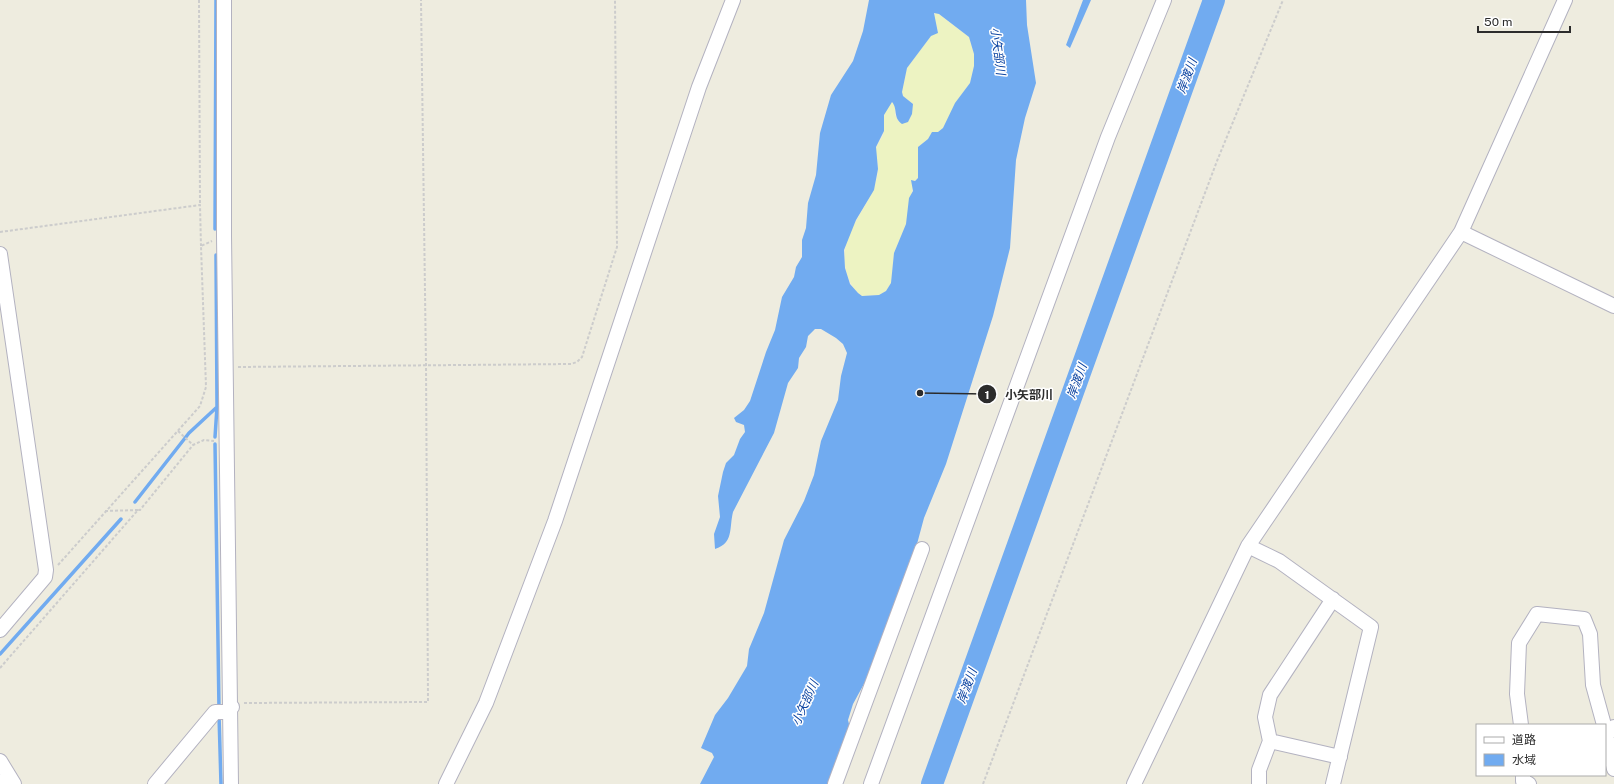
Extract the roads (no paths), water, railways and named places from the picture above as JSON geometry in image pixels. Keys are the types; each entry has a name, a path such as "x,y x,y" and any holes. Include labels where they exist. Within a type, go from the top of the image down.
{"street":[{"path":"224,0 224,236 227,367 225,710 231,784"},
{"path":"446,784 486,703 555,521 699,87 733,0"},
{"path":"871,784 1106,145 1164,0"},
{"path":"1134,784 1248,546 1461,232 1565,0"},
{"path":"1461,232 1614,306"},
{"path":"0,254 46,570 45,577 0,630"},
{"path":"1248,546 1279,561 1371,627 1333,784"},
{"path":"835,784 922,549"},
{"path":"1259,784 1259,770 1270,741 1265,717 1270,695 1333,599"},
{"path":"1521,724 1517,694 1519,643 1537,614 1584,619 1590,634 1593,685 1605,724"},
{"path":"155,784 225,710"},
{"path":"1607,729 1614,769"},
{"path":"1270,741 1340,757"},
{"path":"0,761 14,784"},
{"path":"1523,776 1523,781 1529,784"}],"water":[{"path":"869,0 1026,0 1027,25 1036,83 1025,118 1016,160 1010,248 993,316 946,464 924,518 917,544 865,682 853,704 848,720 850,728 828,784 700,784 714,757 712,753 701,748 715,715 728,698 747,666 749,649 764,613 784,540 804,501 814,475 821,441 838,400 841,376 847,353 843,344 836,338 821,329 815,329 808,336 806,347 799,358 798,368 788,383 774,433 733,512 728,539 725,543 715,549 714,534 720,517 718,496 723,472 726,463 734,455 740,439 745,432 744,425 736,422 734,418 744,410 750,401 775,330 782,297 794,277 796,267 802,257 802,240 806,228 808,203 816,175 820,133 831,95 853,61 863,31","holes":["934,13 939,14 969,37 974,54 974,66 970,83 955,103 943,128 938,132 932,132 928,139 918,147 918,178 915,181 911,180 913,191 909,198 906,224 894,253 891,283 886,291 879,295 862,296 850,284 845,268 844,250 856,220 874,190 878,169 876,147 884,131 884,115 892,102 899,122 902,124 908,122 912,114 913,104 903,96 902,92 907,68 931,36 938,33"]},
{"path":"1083,0 1091,0 1070,48 1066,45"}],"waterway":[{"path":"215,229 216,0"},
{"name":"岸渡川","path":"932,784 1214,0"},
{"path":"215,437 217,407 216,255"},
{"path":"135,502 189,433 217,407"},
{"path":"215,444 219,709"},
{"path":"0,654 121,519"},
{"path":"219,715 221,784"}],"place":[{"name":"小矢部川","path":"920,393"}]}
